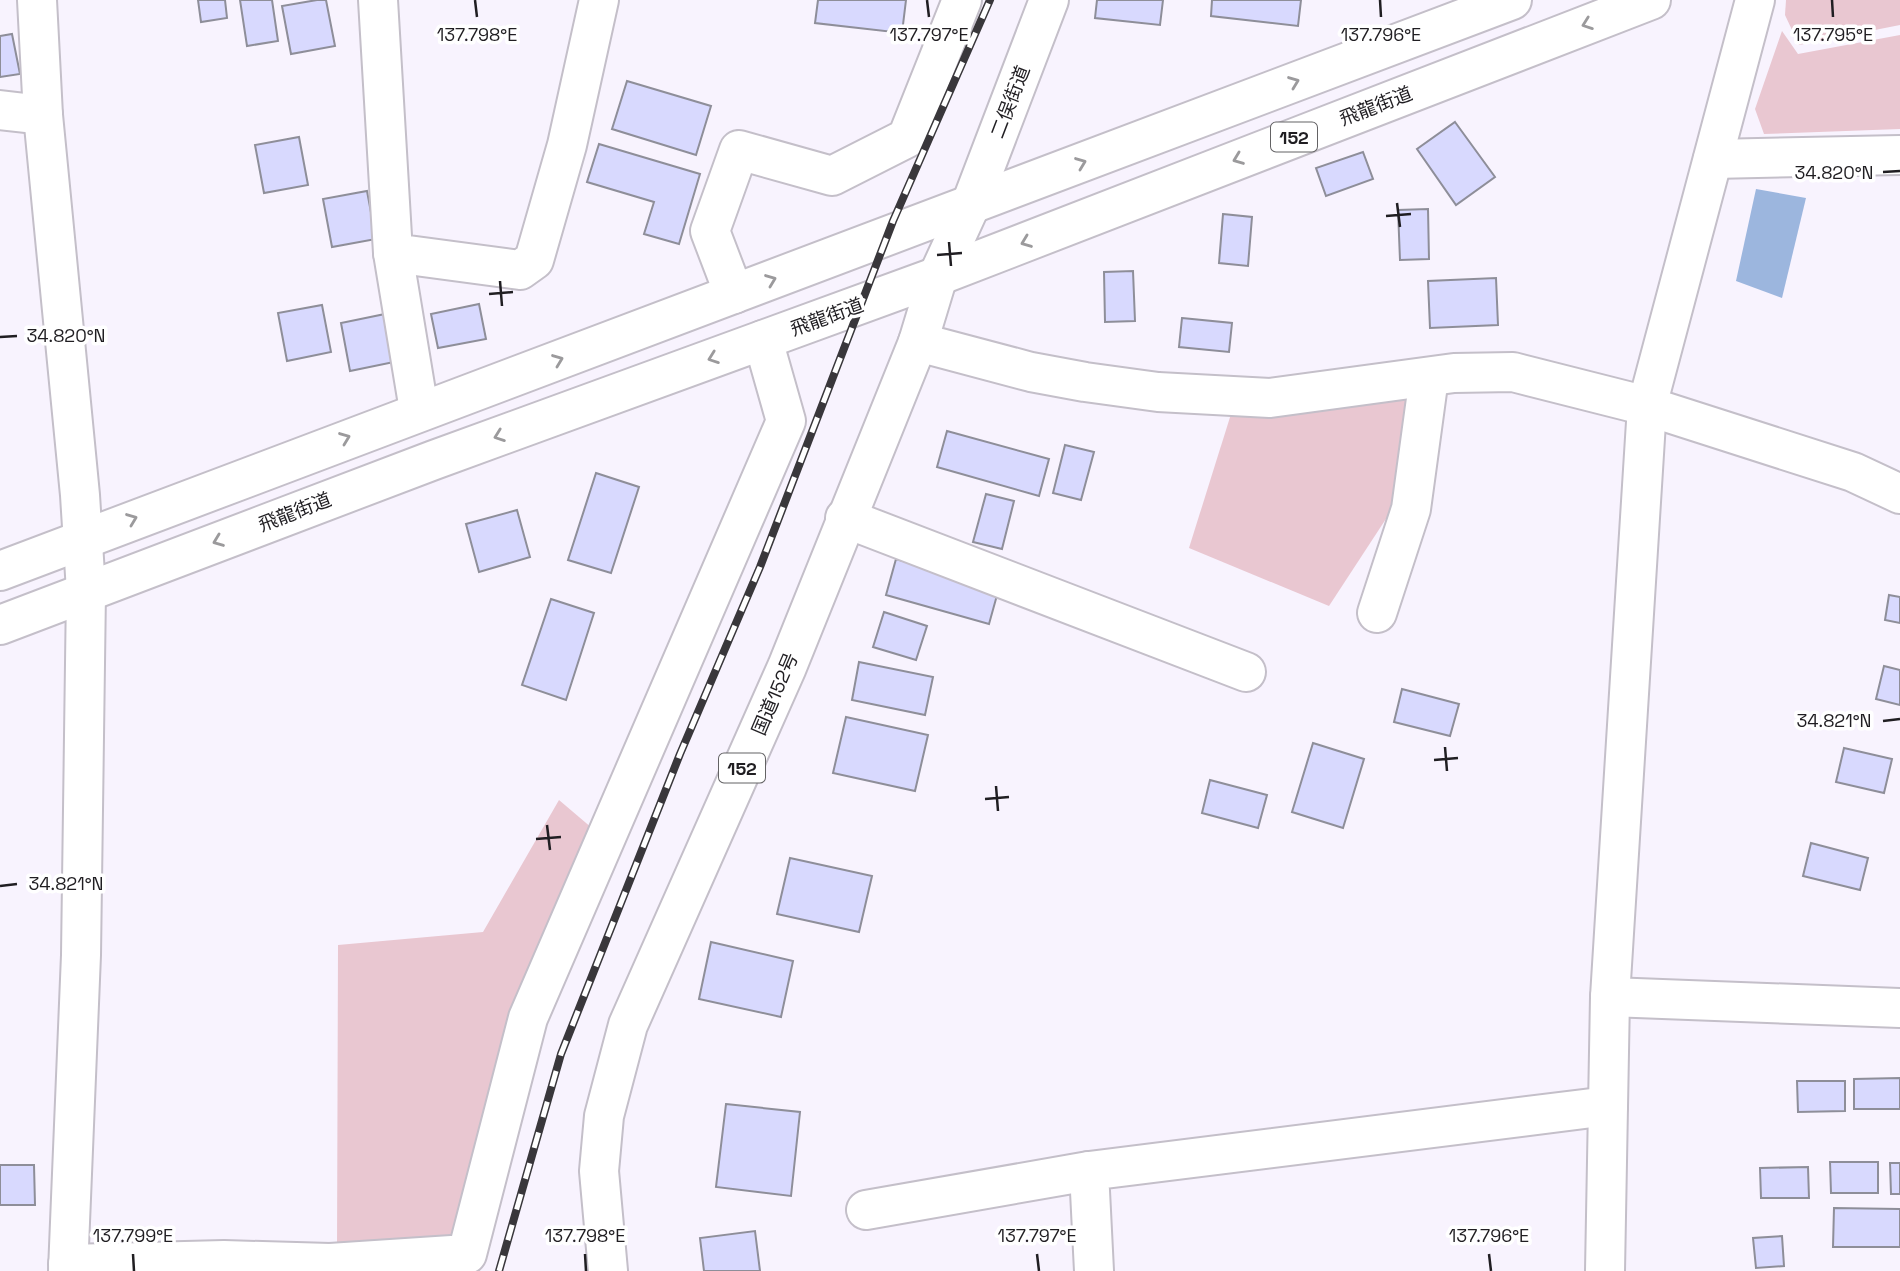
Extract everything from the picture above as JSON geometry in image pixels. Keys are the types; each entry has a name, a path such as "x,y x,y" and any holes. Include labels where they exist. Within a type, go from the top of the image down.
{"main road":[{"path":"37,0 43,115 80,495 86,591 81,955 68,1268 225,1260 330,1262 467,1254 528,1018 786,421 763,340"},
{"path":"378,0 393,253 419,410"},
{"path":"393,253 520,270 534,260 566,145 599,0"},
{"path":"734,294 710,231 739,150 832,176 907,138 961,0"},
{"name":"二俣街道","path":"971,204 1049,0"},
{"path":"0,570 1512,0"},
{"name":"飛龍街道","path":"0,625 938,276 1651,0"},
{"path":"1605,1271 1610,998 1647,406 1755,0"},
{"path":"0,110 43,115"},
{"path":"1713,159 1900,155"},
{"name":"国道152号","path":"608,1271 599,1171 604,1116 628,1025 787,667 918,342 938,276 971,204"},
{"path":"918,342 1031,372 1158,392 1270,398 1429,377 1513,372 1647,406 1853,472 1900,494"},
{"path":"1377,613 1411,509 1429,377"},
{"path":"845,518 1246,672"},
{"path":"1610,998 1900,1007"},
{"path":"866,1210 1089,1171 1608,1106"},
{"path":"1089,1171 1094,1271"}],"shaded area":[{"path":"1786,0 1900,0 1900,25 1799,45 1785,15"},
{"path":"1782,31 1798,54 1900,35 1900,129 1764,134 1755,109"},
{"path":"1412,394 1397,502 1329,606 1189,548 1231,414"},
{"path":"559,800 599,834 460,1249 337,1254 338,945 483,932"}],"water":[{"path":"1756,189 1806,198 1782,298 1736,281"}],"building":[{"path":"198,0 225,0 227,18 201,22"},
{"path":"240,0 272,0 278,41 247,46"},
{"path":"326,0 335,46 291,54 282,6"},
{"path":"818,0 906,0 902,33 815,23"},
{"path":"1097,0 1163,0 1160,25 1095,18"},
{"path":"1212,0 1301,0 1298,26 1211,16"},
{"path":"12,34 20,74 0,77 0,36"},
{"path":"627,81 711,106 696,155 612,129"},
{"path":"1455,122 1495,177 1456,205 1417,149"},
{"path":"299,137 308,185 264,193 255,145"},
{"path":"599,144 700,174 679,244 644,234 654,202 587,182"},
{"path":"1363,152 1373,179 1326,196 1316,168"},
{"path":"367,191 376,239 332,247 323,199"},
{"path":"1428,209 1429,259 1400,260 1398,210"},
{"path":"1223,214 1252,217 1248,266 1219,263"},
{"path":"1133,271 1135,321 1105,322 1104,272"},
{"path":"1496,278 1498,325 1430,328 1428,281"},
{"path":"479,304 486,339 438,348 431,314"},
{"path":"322,305 331,352 287,361 278,313"},
{"path":"385,314 394,362 350,371 341,323"},
{"path":"1182,318 1232,323 1229,352 1179,347"},
{"path":"947,431 1049,459 1039,496 937,467"},
{"path":"1065,445 1094,452 1081,500 1053,493"},
{"path":"596,473 639,487 611,573 568,560"},
{"path":"986,494 1014,501 1002,549 973,542"},
{"path":"517,510 530,557 479,572 466,524"},
{"path":"896,559 999,588 989,624 886,595"},
{"path":"1889,595 1900,597 1900,623 1885,620"},
{"path":"551,599 594,613 566,700 522,685"},
{"path":"884,612 927,626 916,660 873,647"},
{"path":"859,662 933,677 925,715 852,700"},
{"path":"1884,666 1900,670 1900,705 1876,699"},
{"path":"1402,689 1459,704 1450,736 1394,722"},
{"path":"846,717 928,735 915,791 833,773"},
{"path":"1313,743 1364,759 1343,828 1292,812"},
{"path":"1844,748 1892,759 1884,793 1836,782"},
{"path":"1210,780 1267,795 1258,828 1202,813"},
{"path":"1811,843 1868,858 1860,890 1803,876"},
{"path":"790,858 872,876 859,932 777,914"},
{"path":"711,942 793,961 781,1017 699,999"},
{"path":"1900,1078 1900,1109 1854,1109 1854,1079"},
{"path":"1797,1081 1845,1081 1845,1111 1798,1112"},
{"path":"726,1104 800,1112 791,1196 716,1187"},
{"path":"1830,1162 1878,1162 1878,1193 1831,1193"},
{"path":"1890,1163 1900,1163 1900,1194 1891,1194"},
{"path":"0,1165 34,1165 35,1205 0,1205"},
{"path":"1808,1167 1809,1198 1761,1198 1760,1168"},
{"path":"1834,1208 1900,1209 1900,1247 1833,1247"},
{"path":"755,1231 760,1271 704,1271 700,1238"},
{"path":"1782,1236 1784,1266 1756,1268 1753,1238"}],"railway":[{"path":"499,1271 561,1054 680,754 760,567 893,221 990,0"}]}
